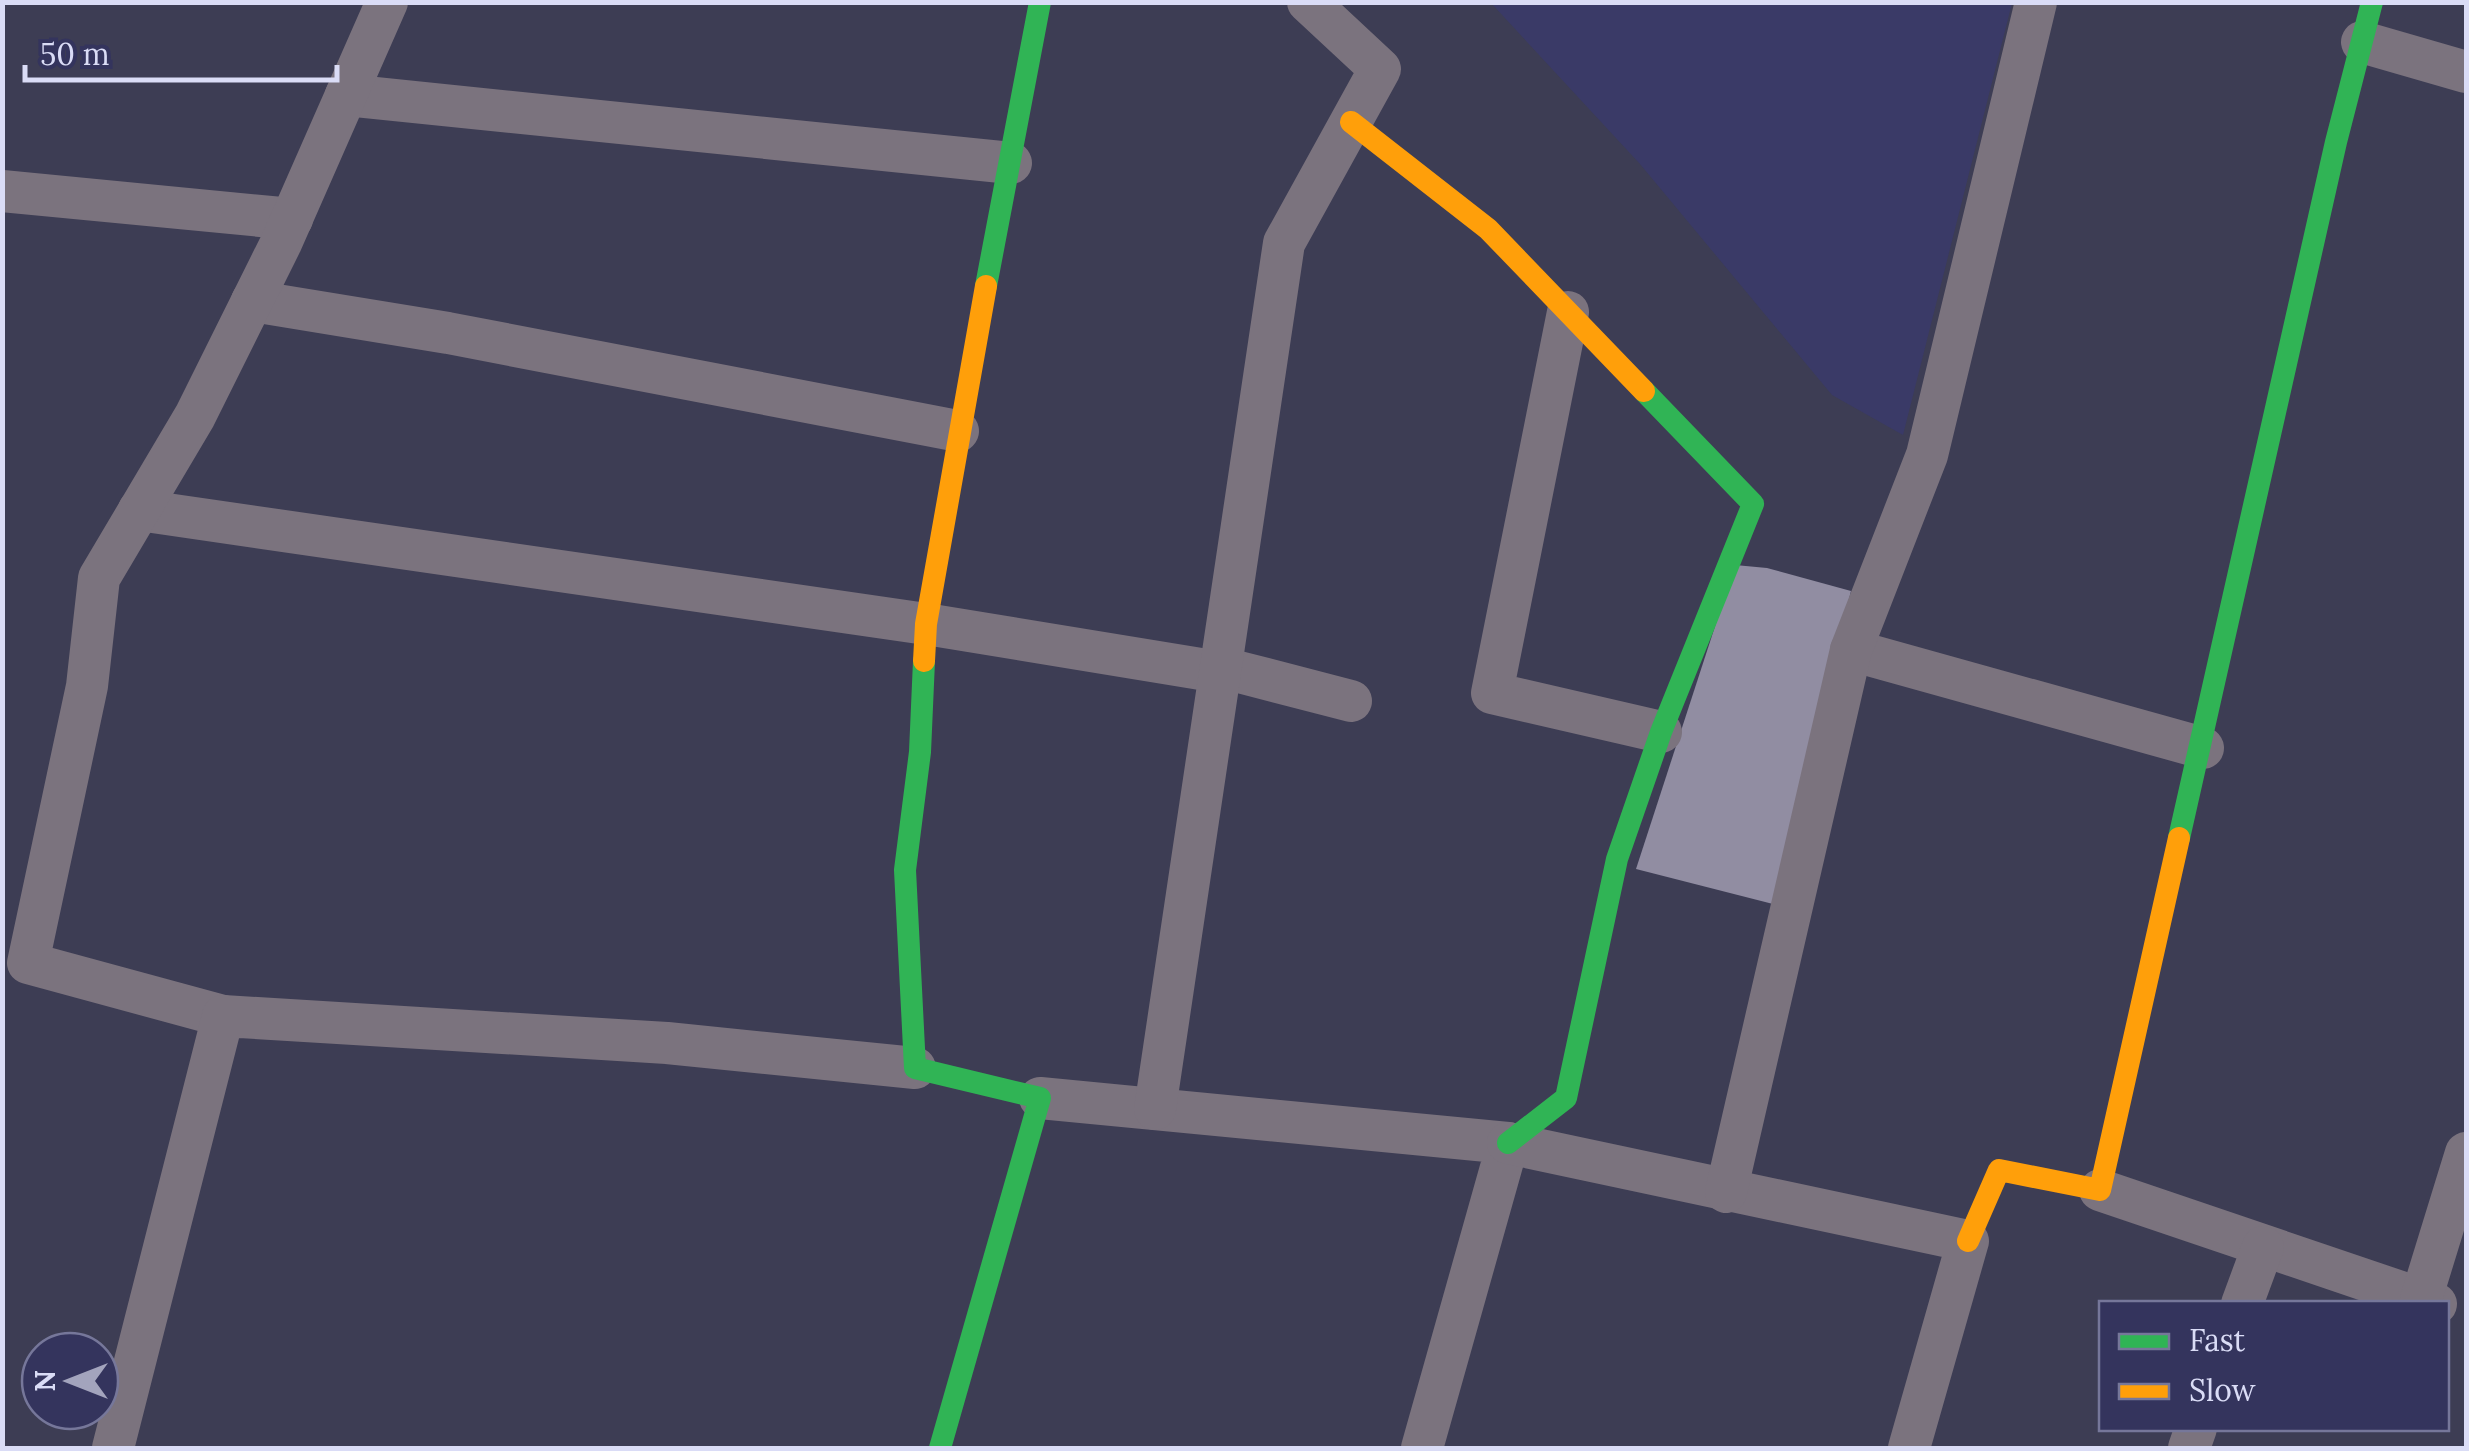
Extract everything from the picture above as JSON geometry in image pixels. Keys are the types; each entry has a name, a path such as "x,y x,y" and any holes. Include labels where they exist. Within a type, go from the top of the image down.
{"street":[{"path":"387,2 292,219 195,416 99,578 87,686 28,963 224,1016 667,1043 915,1068 1040,1098 1508,1144 1968,1242"},
{"path":"915,1068 904,870 920,752 926,624 958,431 1040,2"},
{"path":"1155,1109 1284,243 1380,68 1308,2"},
{"path":"1726,1192 1850,650 1927,456 2036,2"},
{"path":"2100,1190 2367,22 2466,72"},
{"path":"346,96 1011,163"},
{"path":"1351,122 1488,229 1753,504 1661,732 1617,858 1566,1098 1508,1144 1422,1448"},
{"path":"2,191 292,219"},
{"path":"252,301 448,333 958,431"},
{"path":"1568,312 1492,693 1661,732"},
{"path":"139,510 1239,672 1351,701"},
{"path":"1850,650 2203,748"},
{"path":"113,1448 224,1016"},
{"path":"940,1448 1040,1098"},
{"path":"2435,1301 2466,1153"},
{"path":"1908,1448 1968,1242 1999,1170 2100,1190 2429,1301"},
{"path":"2243,1301 2263,1247"}],"shaded area":[{"path":"1491,3 2012,3 1903,435 1832,395 1640,164"}],"building":[{"path":"1735,565 1767,568 1851,591 1773,904 1636,869"}],"traffic: fast":[{"path":"986,286 1040,2"},
{"path":"2179,838 2336,142 2372,2"},
{"path":"1508,1143 1566,1098 1617,859 1661,732 1753,504 1644,391"},
{"path":"924,661 920,752 905,870 915,1068 1040,1098 940,1448"}],"traffic: slow":[{"path":"1351,122 1488,229 1644,391"},
{"path":"924,661 926,624 986,286"},
{"path":"1968,1241 1999,1170 2100,1190 2179,838"}]}
